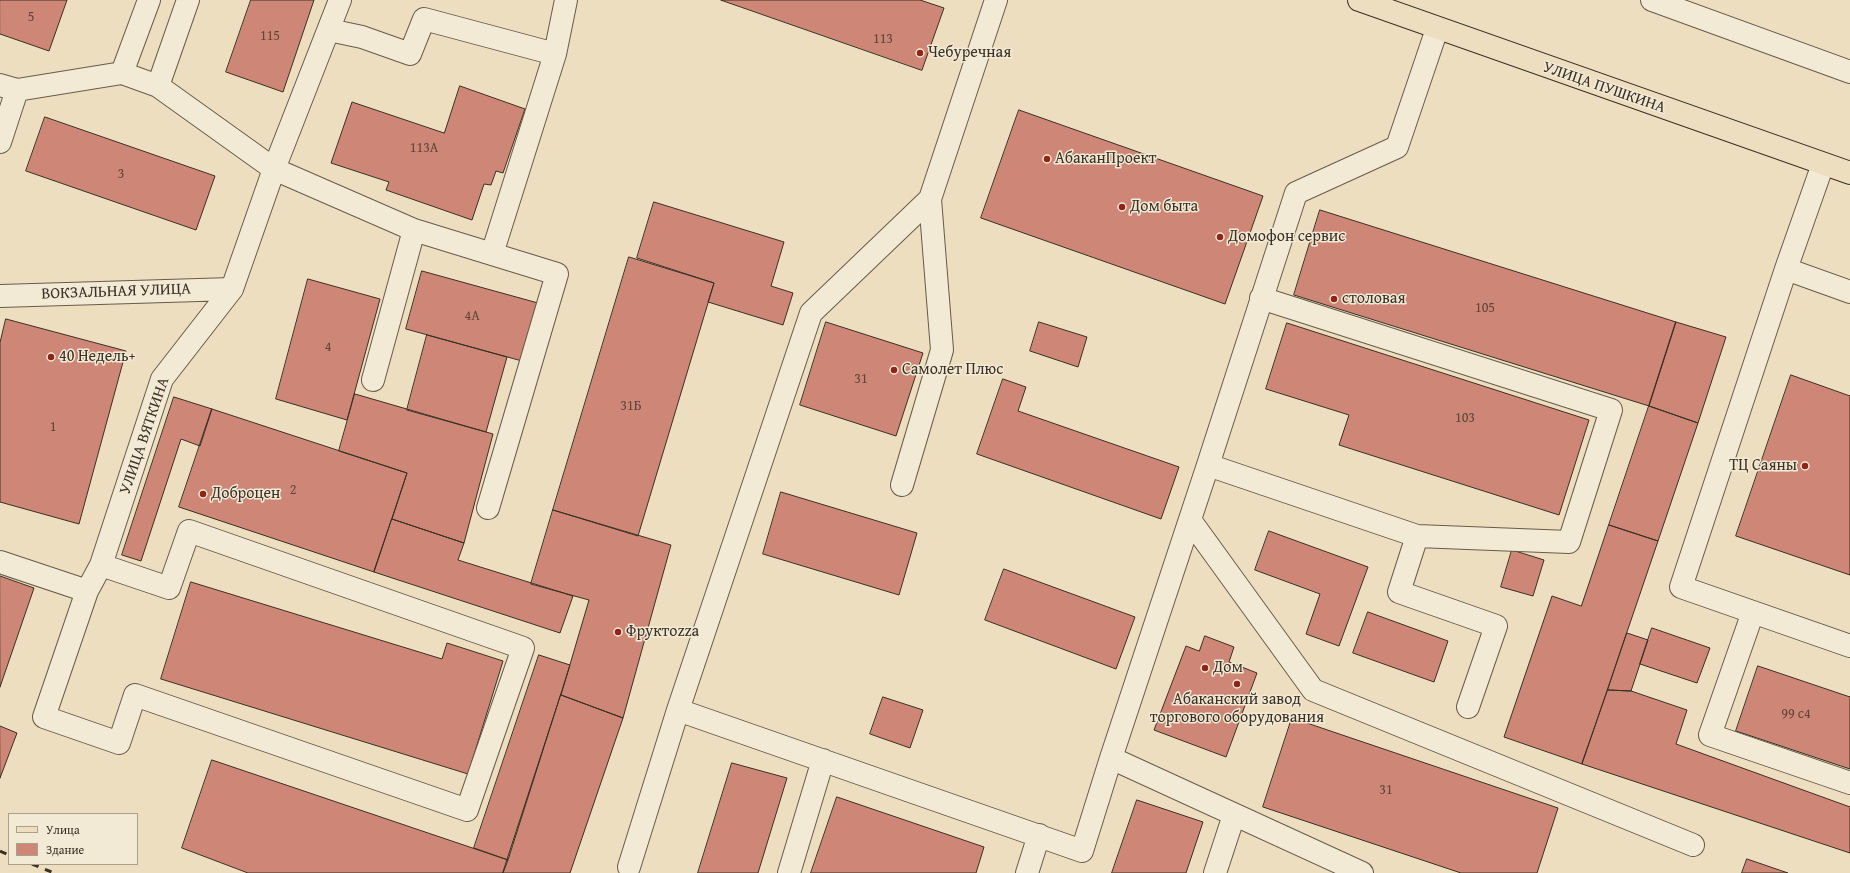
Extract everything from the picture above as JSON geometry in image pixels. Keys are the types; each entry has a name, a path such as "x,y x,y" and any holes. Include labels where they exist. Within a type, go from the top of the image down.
{"main road":[{"name":"УЛИЦА ПУШКИНА","path":"1360,0 1401,7 1437,29 1850,173"}],"street":[{"path":"122,74 149,0"},
{"path":"158,86 188,0"},
{"name":"УЛИЦА ВЯТКИНА","path":"101,565 169,588 189,531 523,648 467,810 135,694 119,743 44,717 87,591 101,565 162,379 232,289 274,169 340,0"},
{"path":"492,254 555,54 566,0"},
{"path":"902,485 942,350 930,198 996,0"},
{"path":"1652,0 1850,72"},
{"path":"329,30 362,37 410,54 424,19 555,54"},
{"path":"678,710 1082,851 1296,193 1397,147 1437,29"},
{"path":"0,142 8,88 122,74 158,86 274,169 414,230 557,274 488,508"},
{"path":"1823,164 1786,269 1681,587 1850,646"},
{"path":"629,867 678,710 811,313 930,198"},
{"path":"373,380 414,230"},
{"path":"1786,269 1850,292"},
{"name":"ВОКЗАЛЬНАЯ УЛИЦА","path":"0,296 232,289"},
{"path":"1208,465 1417,536 1569,542 1611,410 1261,298"},
{"path":"1190,520 1314,690 1693,845"},
{"path":"1417,536 1399,592 1496,626 1468,707"},
{"path":"0,562 87,591"},
{"path":"1753,612 1710,734 1850,783"},
{"path":"1111,758 1362,873"},
{"path":"789,873 823,760"},
{"path":"1215,873 1234,815"},
{"path":"1027,873 1039,835"}],"building":[{"path":"0,0 67,0 49,51 0,34"},
{"path":"251,0 314,0 283,92 226,72"},
{"path":"721,0 920,0 944,8 922,70"},
{"path":"460,86 525,109 503,173 496,171 491,185 484,184 472,220 386,190 389,182 331,163 352,102 444,133"},
{"name":"Дом быта","path":"1019,110 1263,196 1225,304 981,218"},
{"path":"45,117 215,176 196,230 26,171"},
{"path":"654,202 784,242 771,286 793,293 783,325 708,302 714,283 637,258"},
{"path":"1320,210 1676,322 1649,406 1294,295"},
{"path":"629,257 714,283 638,536 553,510"},
{"path":"422,271 538,303 522,361 406,329"},
{"path":"308,279 380,299 347,420 276,399"},
{"path":"6,319 126,351 79,524 0,502 0,343"},
{"path":"826,322 923,353 896,436 800,405"},
{"path":"1039,322 1087,337 1078,367 1030,351"},
{"path":"1676,322 1726,337 1698,423 1649,406"},
{"path":"1287,323 1589,420 1559,515 1339,445 1349,415 1266,389"},
{"path":"427,335 507,357 486,432 407,410"},
{"name":"ТЦ Саяны","path":"1791,375 1850,396 1850,575 1736,536"},
{"path":"1003,379 1026,387 1018,411 1179,467 1161,519 977,454"},
{"path":"355,394 493,434 464,543 392,519 407,473 339,451"},
{"path":"174,397 212,409 200,446 181,439 141,561 122,555"},
{"path":"1649,406 1698,423 1658,541 1609,525"},
{"path":"212,409 407,473 374,572 179,507"},
{"path":"781,492 917,533 899,595 763,554"},
{"path":"553,510 671,545 623,718 561,695 589,600 531,584"},
{"path":"392,519 464,543 458,560 573,596 560,633 374,572"},
{"path":"1609,525 1658,541 1582,764 1504,737 1552,596 1581,606"},
{"path":"1269,531 1368,567 1339,646 1306,634 1320,594 1255,570"},
{"path":"1512,550 1544,560 1533,596 1501,587"},
{"path":"1004,569 1135,617 1116,669 985,620"},
{"path":"0,576 34,588 0,687"},
{"path":"191,582 442,659 447,643 503,661 468,774 161,679"},
{"path":"1368,612 1448,641 1434,682 1353,653"},
{"path":"1652,628 1710,648 1697,683 1640,664"},
{"path":"1627,633 1648,640 1631,691 1608,690"},
{"path":"1205,636 1234,647 1229,662 1257,673 1226,757 1154,730 1186,646 1199,651"},
{"path":"539,655 570,665 508,860 474,848"},
{"path":"1758,666 1850,697 1850,769 1736,731"},
{"path":"1608,690 1631,691 1687,710 1676,744 1850,807 1850,853 1582,764"},
{"path":"561,695 623,718 570,873 503,873"},
{"path":"883,697 923,710 910,748 870,734"},
{"path":"1292,718 1558,808 1537,873 1461,873 1263,807"},
{"path":"0,726 17,733 0,778"},
{"path":"212,760 508,860 503,873 248,873 182,848"},
{"path":"732,763 787,778 758,873 698,873"},
{"path":"837,797 984,847 976,873 811,873"},
{"path":"1137,800 1203,822 1186,873 1112,873"},
{"path":"1747,859 1788,873 1742,873"}],"railway":[{"path":"0,851 8,855"},
{"path":"34,865 54,873"}],"place":[{"name":"Чебуречная","path":"920,53"},
{"name":"АбаканПроект","path":"1047,159"},
{"name":"Дом быта","path":"1122,207"},
{"name":"Домофон сервис","path":"1220,237"},
{"name":"столовая","path":"1334,299"},
{"name":"40 Недель+","path":"51,357"},
{"name":"Самолет Плюс","path":"894,370"},
{"name":"ТЦ Саяны","path":"1805,466"},
{"name":"Доброцен","path":"203,494"},
{"name":"Фруктоzzа","path":"618,632"},
{"name":"Дом","path":"1205,668"},
{"name":"Абаканский завод торгового оборудования","path":"1237,684"}]}
